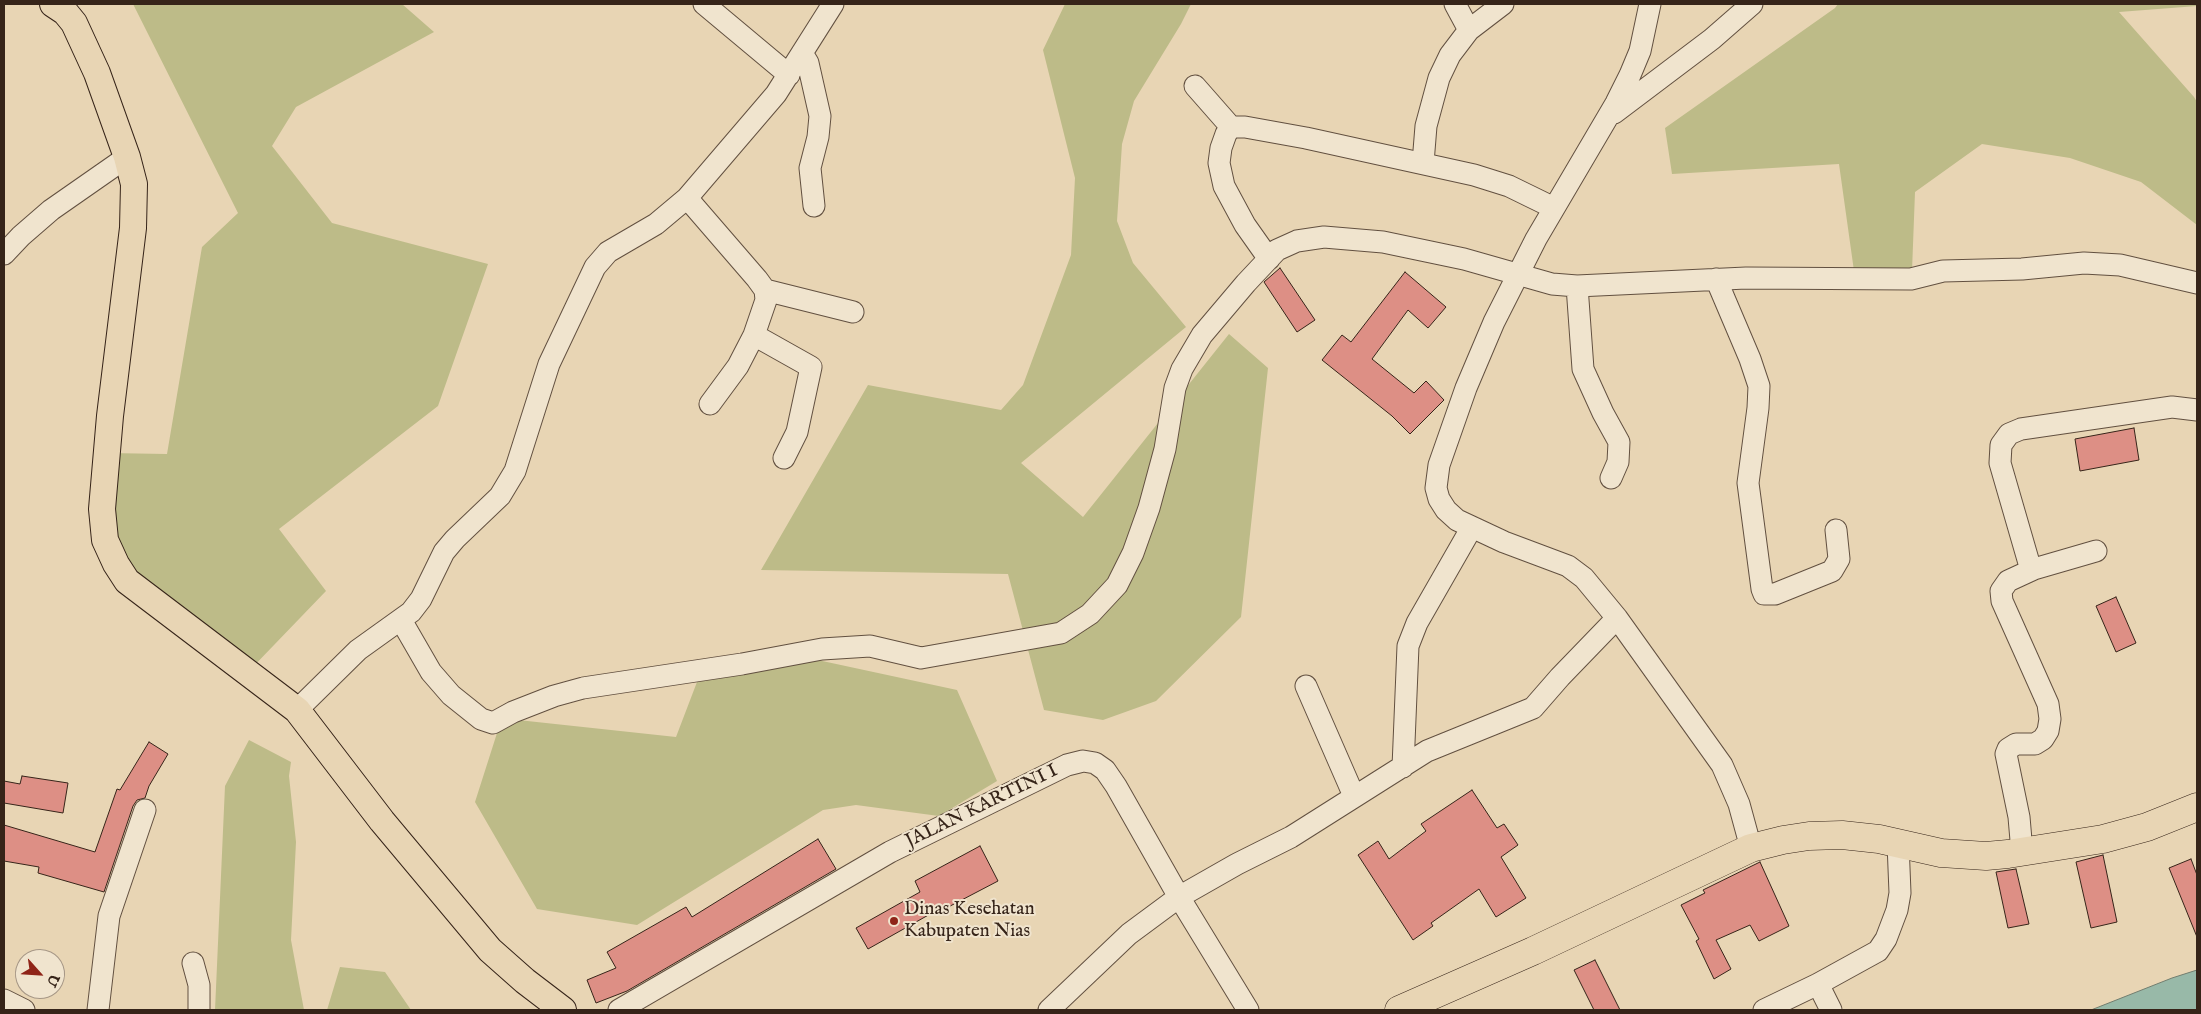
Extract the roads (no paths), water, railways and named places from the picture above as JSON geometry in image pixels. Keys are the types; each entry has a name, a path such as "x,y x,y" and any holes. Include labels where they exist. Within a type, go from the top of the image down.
{"highway":[{"path":"1404,1009 1533,951 1751,848 1810,836 1842,835 1962,855 1986,856 2103,839 2147,827 2197,807"}],"main road":[{"path":"53,4 65,12 74,23 97,73 127,157 134,184 134,228 110,416 102,510 105,540 116,564 127,581 297,710 382,820 490,950 562,1010"}],"street":[{"path":"704,4 789,75"},
{"path":"297,710 358,650 411,612 421,599 444,552 454,539 500,496 515,471 549,364 595,267 608,252 656,224 686,198 756,120 789,75 832,4"},
{"path":"1456,4 1469,30"},
{"path":"1423,163 1426,126 1439,78 1450,54 1469,30 1504,4"},
{"path":"1650,4 1640,51 1630,74 1608,118 1554,208 1517,275 1494,322 1466,388 1439,465 1436,488 1439,500 1457,520 1504,542 1568,566 1584,578 1617,618 1722,765 1739,804 1751,848"},
{"path":"1608,118 1712,39 1752,4"},
{"path":"802,53 808,63 820,116 818,136 810,168 814,206"},
{"path":"1195,86 1231,127 1245,127 1474,175 1509,186 1554,208"},
{"path":"1231,127 1226,134 1221,148 1220,164 1224,186 1245,225 1269,259"},
{"path":"5,249 51,210 127,157"},
{"path":"686,198 757,278 765,290 766,300 754,335 738,366 710,404"},
{"path":"400,620 430,672 451,695 480,719 494,723 513,712 554,696 584,688 742,664 822,649 870,646 921,658 1061,632 1090,614 1117,585 1133,553 1149,508 1165,449 1176,388 1182,369 1202,335 1246,282 1277,250 1298,241 1324,237 1383,242 1464,259 1552,284 1577,286 1716,279 1911,279 1943,272 2022,269 2084,263 2120,265 2197,283"},
{"path":"1716,279 1750,359 1759,386 1748,483 1764,594 1775,594 1832,571 1839,559 1836,530"},
{"path":"1577,286 1584,369 1589,384 1618,442 1620,450 1618,462 1611,478"},
{"path":"765,290 853,312"},
{"path":"754,335 811,367 797,432 784,458"},
{"path":"2031,570 2000,463 2001,445 2009,434 2021,429 2172,407 2197,410"},
{"path":"1403,767 1408,646 1417,623 1472,527"},
{"path":"2022,852 2019,817 2006,754 2008,749 2016,744 2035,744 2043,739 2048,731 2050,719 2048,704 2002,601 2001,591 2008,581 2031,570 2096,551"},
{"path":"1049,1010 1129,934 1179,897 1236,864 1291,837 1427,750 1533,708 1617,618"},
{"path":"1306,686 1354,796"},
{"name":"JALAN KARTINI I","path":"619,1010 890,852 1066,765 1083,761 1095,763 1105,770 1116,786 1179,897 1248,1010"},
{"path":"98,1010 109,916 145,810"},
{"path":"1764,1010 1818,984 1878,951 1886,939 1897,910 1900,893 1898,843"},
{"path":"193,963 199,985 199,1010"},
{"path":"1818,984 1831,1010"}],"place":[{"name":"Dinas Kesehatan Kabupaten Nias","path":"894,921"}]}
